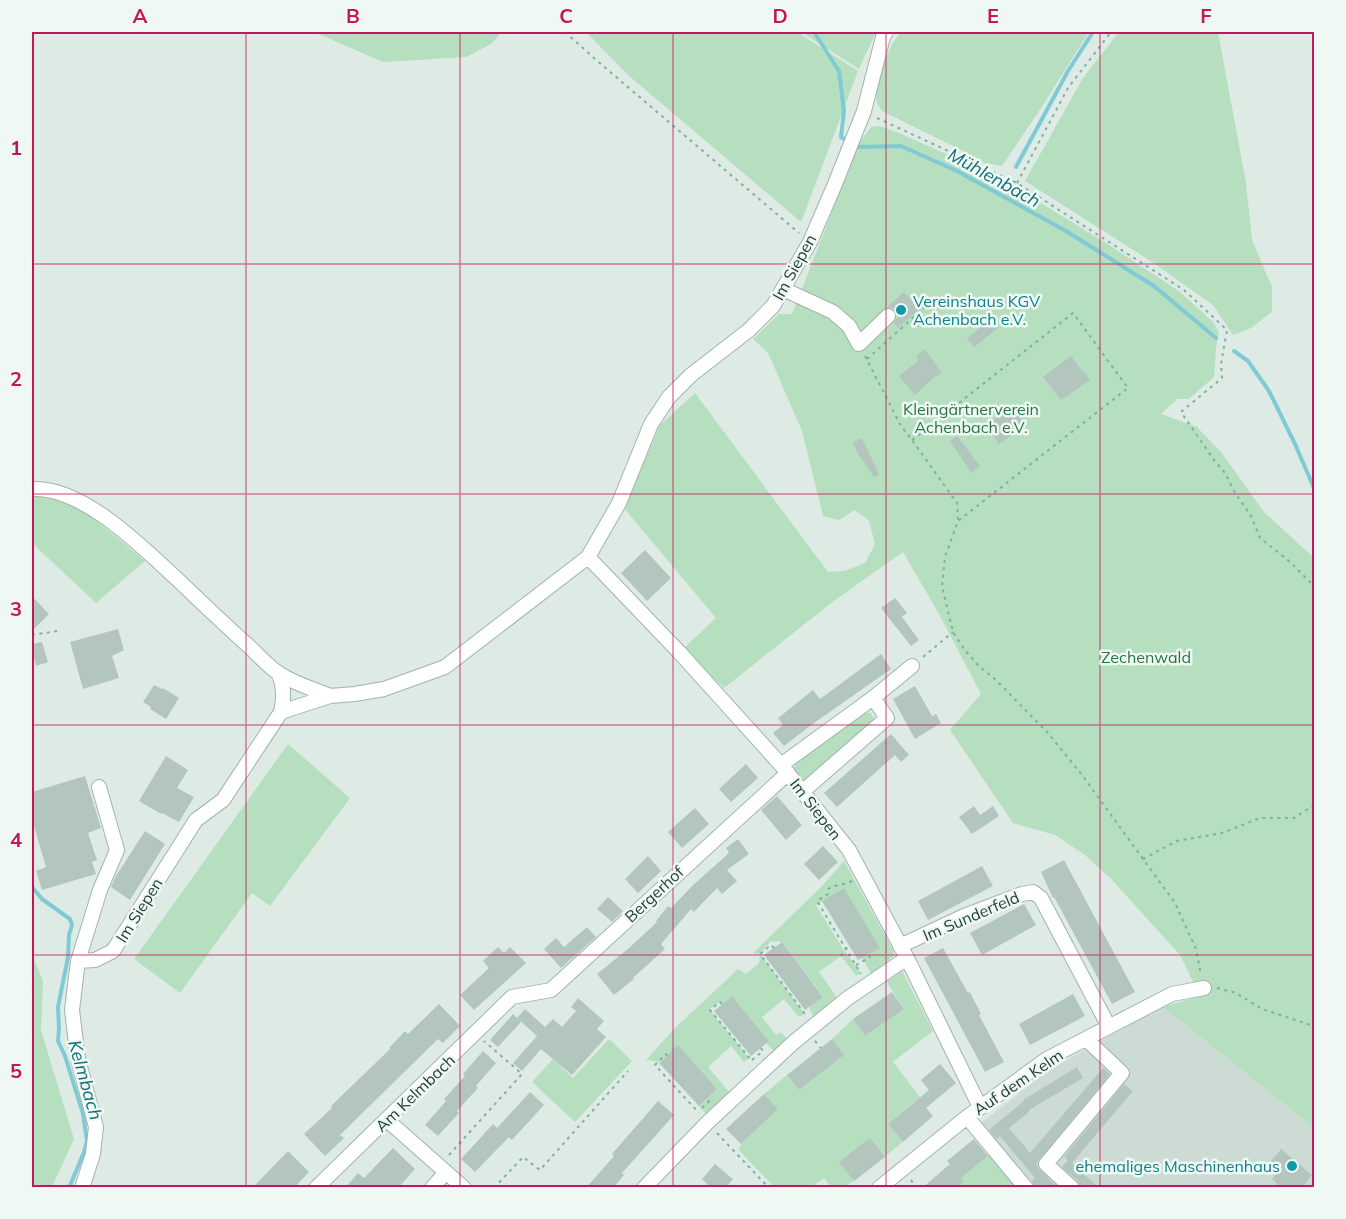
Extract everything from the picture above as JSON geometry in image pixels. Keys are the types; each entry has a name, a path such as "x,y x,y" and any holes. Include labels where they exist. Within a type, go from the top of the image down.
{"street":[{"name":"Im Siepen","path":"78,961 95,960 112,951 196,820 223,800 281,712 330,696 384,689 445,667 588,556 619,503 651,424 669,397 691,375 749,330 773,306 810,242 864,111 886,32"},
{"path":"783,289 842,318 859,344 888,316"},
{"name":"Im Siepen","path":"32,489 42,488 63,494 88,506 123,531 279,674 330,696"},
{"name":"Im Siepen","path":"588,556 784,769 849,850 980,1107"},
{"name":"Bergerhof","path":"512,997 551,990 784,769 912,666"},
{"path":"279,674 284,687 281,712"},
{"path":"802,792 887,718 873,698"},
{"path":"82,1188 93,1154 96,1127 78,1059 72,1010 78,961 100,890 117,850 99,787"},
{"name":"Im Sunderfeld","path":"644,1188 702,1117 762,1072 903,952 964,916 1022,894 1033,892 1041,898 1109,1027"},
{"name":"Auf dem Kelm","path":"879,1188 980,1107 1047,1059 1172,994 1204,988"},
{"name":"Am Kelmbach","path":"316,1188 512,997"},
{"path":"1072,1188 1046,1164 1122,1073 1086,1038"},
{"path":"968,1117 1026,1188"},
{"path":"387,1120 464,1188"},
{"path":"432,1188 442,1169"}],"path":[{"path":"565,32 810,242"},
{"path":"1017,183 1068,88 1111,32"},
{"path":"864,111 1017,183 1184,290 1227,330 1221,364 1222,378 1181,412 1225,472 1234,491 1251,516 1260,538 1290,561 1314,586"},
{"path":"867,359 927,305"},
{"path":"912,440 1073,313 1128,388 958,521"},
{"path":"859,344 901,426 957,503 958,521 945,557 942,586 953,632 964,649 1048,734 1082,775 1175,903 1196,950 1204,988 1221,988 1236,993 1262,1009 1314,1026"},
{"path":"32,635 57,631"},
{"path":"912,666 953,632"},
{"path":"1143,859 1177,841 1222,833 1260,818 1294,818 1314,805"},
{"path":"862,876 848,883 835,885 828,889 828,896 817,901 848,947 868,984"},
{"path":"828,919 832,917"},
{"path":"774,948 771,945 760,954 814,1026"},
{"path":"841,956 848,947"},
{"path":"856,965 870,957 868,954"},
{"path":"722,1004 720,1002 710,1010 762,1072"},
{"path":"442,1169 522,1074 476,1033"},
{"path":"752,1060 763,1051 761,1048"},
{"path":"667,1056 666,1054 655,1065 668,1076 702,1117 769,1188"},
{"path":"494,1188 523,1157 540,1170 628,1071"},
{"path":"686,1099 689,1096"},
{"path":"702,1117 709,1101 707,1099"}],"shaded area":[{"path":"1163,1007 1314,1128 1314,1187 1022,1187 976,1127 1051,1068"}],"green space":[{"path":"314,32 502,32 491,44 466,57 383,62"},
{"path":"586,32 797,32 858,71 801,222 628,75"},
{"path":"801,32 876,32 859,69"},
{"path":"901,32 1089,32 1002,166 984,163 882,110 877,103 877,86 883,66"},
{"path":"1119,32 1218,32 1246,183 1252,240 1272,287 1272,312 1251,328 1233,335 1213,305 1149,260 1025,181 1083,78"},
{"path":"879,126 1000,178 1179,291 1213,322 1219,332 1214,377 1189,399 1177,399 1161,414 1197,427 1221,452 1264,512 1314,558 1314,1128 1163,1007 1200,996 1180,955 1112,880 1085,855 1055,835 1013,823 950,730 981,694 903,552 835,600 724,688 683,649 716,618 624,508 660,425 695,393 828,572 845,571 865,563 875,544 869,521 855,510 839,520 823,516 802,431 768,353 753,339 779,314 792,314 859,143 871,127"},
{"path":"42,494 80,507 145,561 96,603 32,543 32,496"},
{"path":"864,712 871,713 874,719 872,724 806,781 800,778 794,768 796,761"},
{"path":"288,744 350,798 270,906 252,893 180,993 134,959"},
{"path":"844,861 894,955 872,975 862,958 879,948 844,888 816,905 861,973 856,976 841,956 819,972 838,1001 814,1018 809,1007 823,996 782,942 771,941 760,954 753,953 822,886"},
{"path":"32,954 43,981 41,1030 74,1139 52,1187 32,1187"},
{"path":"760,954 805,1014 799,1017 784,999 762,1017 776,1035 781,1032 787,1039 774,1051 766,1043 769,1041 732,996 722,1004 720,1002 708,1010 749,1058 744,1062 731,1046 708,1067 730,1093 706,1114 699,1106 717,1089 678,1046 659,1062 646,1060 673,1030 738,969 746,974 759,963"},
{"path":"902,971 933,1031 893,1062 920,1097 888,1124 903,1142 844,1187 831,1187 824,1178 811,1187 774,1187 739,1150 741,1144 778,1109 764,1094 787,1075 799,1090 843,1055 832,1039 853,1019 865,1036 904,1009 887,982"},
{"path":"609,1039 632,1061 575,1122 532,1082 553,1059 573,1078"},
{"path":"989,1147 1022,1188 957,1188 964,1182 961,1178 989,1155 985,1150"}],"building":[{"name":"Vereinshaus KGV Achenbach e.V.","path":"904,292 919,309 898,328 894,323 897,313 894,309 887,307"},
{"path":"992,319 998,328 974,347 967,338"},
{"path":"925,349 942,373 933,378 915,395 899,376 919,360 916,357"},
{"path":"1071,356 1090,380 1061,400 1043,377"},
{"path":"1012,407 1026,426 999,444 986,425"},
{"path":"957,436 980,466 971,473 950,441"},
{"path":"862,438 879,474 874,477 853,443"},
{"path":"645,550 671,578 647,601 621,573"},
{"path":"32,596 49,614 32,631"},
{"path":"895,598 907,613 902,617 919,640 911,646 881,608"},
{"path":"118,629 124,650 112,656 119,678 83,689 70,642"},
{"path":"42,642 48,662 36,666 32,644"},
{"path":"881,654 891,669 784,746 773,733 783,725 778,718 813,690 820,699"},
{"path":"154,685 179,698 166,719 143,702"},
{"path":"915,686 932,716 936,714 941,723 915,739 893,699"},
{"path":"891,734 909,755 901,762 895,755 837,807 824,793"},
{"path":"166,756 188,770 177,788 194,797 179,822 139,801"},
{"path":"746,764 758,778 731,802 719,789"},
{"path":"85,776 101,828 88,833 97,860 92,862 96,874 42,890 36,871 46,867 32,820 32,792"},
{"path":"777,796 802,825 786,840 761,810"},
{"path":"974,806 980,815 993,806 999,816 972,834 959,817"},
{"path":"695,808 709,824 682,848 668,832"},
{"path":"145,831 165,844 130,900 111,887"},
{"path":"738,839 749,854 727,870 737,881 722,894 717,888 694,912 691,909 661,944 665,949 614,995 597,974 657,922 668,906 671,908 729,853 726,848"},
{"path":"823,846 838,862 819,880 804,864"},
{"path":"648,856 661,871 638,893 625,879"},
{"path":"1064,860 1135,992 1112,1004 1041,872"},
{"path":"982,866 993,886 928,920 918,901"},
{"path":"844,888 880,948 858,960 822,901"},
{"path":"608,897 623,911 612,922 597,909"},
{"path":"1024,904 1036,925 982,955 970,933"},
{"path":"587,927 596,937 561,968 544,949 556,938 564,947"},
{"path":"782,942 823,997 805,1010 764,955"},
{"path":"498,947 504,953 510,947 526,963 474,1010 460,995 489,968 483,961"},
{"path":"943,948 968,993 970,992 981,1014 979,1015 1004,1062 985,1072 924,958"},
{"path":"892,992 904,1009 865,1036 853,1019"},
{"path":"1073,994 1085,1016 1030,1045 1019,1024"},
{"path":"732,996 769,1041 751,1056 714,1011"},
{"path":"578,998 604,1021 597,1029 606,1037 572,1075 541,1049 522,1071 513,1063 537,1036 517,1018 525,1009 545,1027 553,1019 562,1027 576,1011 571,1007"},
{"path":"439,1004 460,1026 443,1043 438,1039 340,1135 344,1138 325,1156 304,1134 390,1049 405,1031 408,1034"},
{"path":"513,1014 521,1022 498,1047 490,1040"},
{"path":"832,1039 844,1055 799,1090 787,1075"},
{"path":"678,1045 717,1089 699,1106 659,1063"},
{"path":"483,1051 496,1063 457,1111 459,1113 438,1136 425,1125"},
{"path":"940,1064 956,1083 926,1108 933,1116 903,1142 888,1124 929,1090 921,1080"},
{"path":"1077,1067 1083,1078 1029,1110 1009,1128 1030,1153 1103,1068 1110,1074 1037,1162 1040,1170 1058,1188 1035,1188 1032,1181 1035,1178 1000,1136 997,1139 989,1130 1023,1100"},
{"path":"1124,1084 1133,1091 1072,1163 1099,1188 1081,1188 1078,1181 1062,1167 1068,1160 1064,1157"},
{"path":"530,1092 544,1105 512,1140 509,1137 475,1172 461,1159 493,1124 497,1128"},
{"path":"764,1094 778,1109 741,1144 726,1129"},
{"path":"658,1101 674,1115 622,1173 624,1175 613,1188 586,1188 614,1156 612,1154"},
{"path":"870,1138 885,1157 854,1181 839,1162"},
{"path":"974,1139 988,1156 961,1178 964,1182 957,1188 922,1188 950,1164 947,1161"},
{"path":"393,1148 415,1169 398,1188 345,1188 358,1173 364,1178"},
{"name":"ehemaliges Maschinenhaus","path":"1281,1149 1312,1175 1302,1188 1282,1188 1272,1179 1275,1175 1266,1167"},
{"path":"288,1151 309,1172 294,1188 252,1188"},
{"path":"715,1164 733,1179 726,1188 711,1188 702,1179"}],"waterway":[{"name":"Mühlenbach","path":"814,32 839,71 844,111 841,137 857,147 901,146 957,171 1066,231 1154,286 1216,338"},
{"path":"1016,167 1068,71 1093,32"},
{"name":"Mühlenbach","path":"1234,351 1248,361 1269,391 1314,488"},
{"name":"Kelmbach","path":"32,720 32,726"},
{"name":"Kelmbach","path":"32,887 42,899 70,919 72,925 58,1007 58,1041 83,1114 87,1141 69,1188"}],"place":[{"name":"Vereinshaus KGV Achenbach e.V.","path":"901,310"},
{"name":"ehemaliges Maschinenhaus","path":"1292,1166"}],"park label":[{"name":"Kleingärtnerverein Achenbach e.V.","path":"971,418"},
{"name":"Zechenwald","path":"1146,657"}]}
